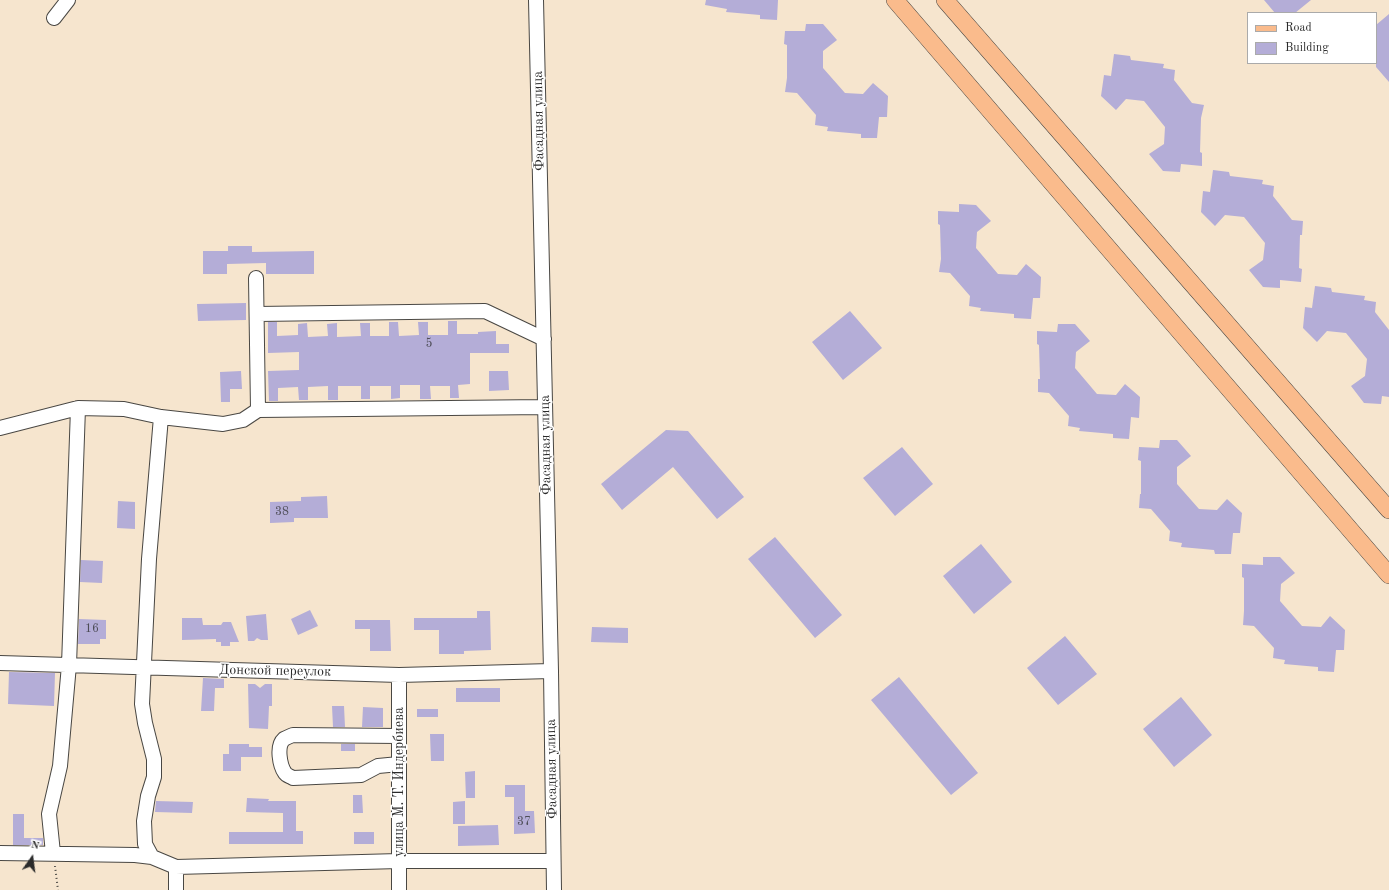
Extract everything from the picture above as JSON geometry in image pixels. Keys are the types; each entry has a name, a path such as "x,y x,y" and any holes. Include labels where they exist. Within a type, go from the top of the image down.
{"main road":[{"path":"895,0 1389,575"},
{"path":"945,0 1389,510"}],"street":[{"path":"54,18 68,0"},
{"name":"Фасадная улица","path":"536,0 551,671 554,890"},
{"path":"256,278 258,410"},
{"path":"257,314 485,311 544,339"},
{"path":"0,428 78,408 124,408 161,417 223,424 243,420 258,410 545,407"},
{"path":"53,853 50,814 60,766 69,665 78,408"},
{"path":"152,857 145,844 144,821 148,796 154,777 154,759 142,704 149,559 161,417"},
{"name":"Донской переулок","path":"0,663 399,675 551,671"},
{"name":"улица М. Т. Индербиева","path":"399,675 399,890"},
{"path":"399,736 292,735 284,739 281,744 280,751 282,767 286,775 293,778 361,774 378,766 399,764"},
{"path":"0,853 134,855 152,857 176,867 399,861 553,861"},
{"path":"176,867 176,890"}],"path":[{"path":"53,853 58,890"}],"building":[{"path":"706,0 778,0 777,20 760,19 760,15 726,12 727,9 705,5"},
{"path":"1264,0 1311,0 1296,12 1274,12"},
{"path":"1389,14 1389,82 1376,67 1377,24"},
{"path":"806,24 823,24 837,40 823,51 823,68 845,93 863,94 873,83 888,96 887,117 879,117 877,138 861,138 861,134 827,131 828,127 815,125 816,115 797,93 785,92 787,78 787,45 784,44 785,31 805,31"},
{"path":"1114,54 1130,56 1131,60 1164,64 1163,68 1175,70 1174,80 1192,103 1204,105 1201,118 1200,152 1202,153 1202,166 1181,164 1180,172 1163,171 1149,154 1164,144 1165,127 1144,101 1126,99 1116,110 1101,96 1104,75 1111,76"},
{"path":"1213,170 1229,172 1230,176 1263,180 1262,184 1274,186 1273,196 1292,220 1303,221 1302,235 1300,235 1299,268 1302,269 1301,282 1280,280 1280,288 1263,287 1249,270 1263,260 1265,243 1244,217 1225,215 1215,226 1201,212 1203,191 1210,192"},
{"path":"959,204 976,205 991,221 977,232 976,248 998,274 1017,275 1026,264 1041,277 1040,298 1033,298 1031,319 1014,318 1014,314 980,311 981,308 969,306 970,296 950,273 939,272 941,259 938,211 959,212"},
{"path":"228,246 252,246 252,252 314,251 314,274 266,274 266,263 227,264 227,274 203,274 203,251 228,251"},
{"path":"1315,286 1331,288 1332,292 1365,296 1364,300 1376,302 1375,312 1389,330 1389,397 1382,396 1381,404 1364,403 1351,386 1365,376 1367,359 1346,333 1327,331 1317,342 1303,328 1305,307 1312,308"},
{"path":"246,303 246,320 198,321 197,304"},
{"path":"850,311 882,348 843,380 812,342"},
{"path":"448,321 457,321 457,334 478,334 478,332 496,331 496,344 509,344 509,353 470,353 470,384 458,385 459,398 450,398 450,386 430,386 431,399 420,399 420,385 400,385 400,398 391,399 391,386 370,386 370,399 361,399 361,386 338,386 338,400 328,400 328,386 308,387 308,400 299,400 298,387 278,388 278,401 269,401 268,371 299,370 299,352 268,353 268,322 277,322 277,336 298,335 298,324 307,323 308,337 328,336 327,324 337,323 337,337 361,336 360,323 370,323 370,336 389,336 389,322 398,322 399,336 419,335 418,322 428,322 428,335 448,335"},
{"path":"1058,324 1075,324 1090,341 1076,352 1075,368 1097,394 1116,395 1125,384 1140,397 1139,418 1131,417 1129,439 1113,438 1113,434 1079,431 1080,428 1068,426 1069,416 1049,393 1038,392 1038,379 1040,379 1037,331 1057,332"},
{"path":"241,371 242,389 230,389 230,402 221,402 220,372"},
{"path":"489,371 508,371 509,390 489,391"},
{"path":"666,430 688,431 744,497 717,519 673,467 622,510 601,484"},
{"path":"1160,440 1177,440 1191,456 1177,467 1177,484 1199,509 1217,510 1227,499 1242,513 1240,533 1233,533 1231,554 1215,554 1214,550 1181,547 1182,543 1169,541 1170,531 1151,509 1139,508 1141,494 1141,461 1138,460 1139,447 1159,448"},
{"path":"902,447 933,484 895,516 863,478"},
{"path":"327,496 328,518 294,518 294,522 270,523 270,502 301,501 301,497"},
{"path":"118,501 135,502 135,529 117,528"},
{"path":"775,537 842,615 815,638 748,559"},
{"path":"981,544 1012,582 974,614 943,576"},
{"path":"1263,557 1280,557 1295,573 1281,584 1280,601 1302,626 1321,627 1330,616 1345,630 1344,650 1336,650 1334,672 1318,671 1318,667 1284,664 1285,660 1273,658 1274,648 1254,626 1243,625 1244,578 1242,577 1242,564 1263,565"},
{"path":"81,560 103,561 102,583 80,582"},
{"path":"310,610 318,626 298,635 291,619"},
{"path":"477,611 490,611 491,650 464,651 464,654 439,654 439,630 414,630 414,618 477,618"},
{"path":"266,614 268,640 261,640 257,638 254,641 248,641 246,616"},
{"path":"182,618 202,618 203,625 221,625 223,622 231,622 239,642 230,642 230,646 221,646 221,642 216,642 216,639 182,640"},
{"path":"79,619 106,620 106,639 100,639 100,644 78,644"},
{"path":"355,620 390,620 391,651 370,651 370,629 355,629"},
{"path":"592,627 628,628 628,643 591,642"},
{"path":"1065,636 1097,674 1058,705 1027,668"},
{"path":"9,672 55,673 54,706 8,704"},
{"path":"899,677 978,773 951,795 871,700"},
{"path":"203,678 224,679 224,688 215,688 214,711 201,711"},
{"path":"248,684 255,684 260,688 265,684 272,684 272,706 269,706 268,729 249,728"},
{"path":"456,688 500,688 500,702 456,702"},
{"path":"1181,697 1212,735 1174,767 1143,729"},
{"path":"332,706 344,706 345,727 333,727"},
{"path":"363,707 383,708 383,727 362,727"},
{"path":"417,709 438,709 438,717 417,717"},
{"path":"430,734 444,734 444,761 431,761"},
{"path":"229,744 249,744 249,747 262,747 262,757 241,757 241,771 223,771 223,754 229,754"},
{"path":"341,744 355,744 355,751 341,751"},
{"path":"475,771 475,798 466,798 465,772"},
{"path":"505,785 525,785 525,811 534,811 535,833 514,834 514,797 505,797"},
{"path":"353,795 362,795 363,813 353,813"},
{"path":"247,798 269,799 268,801 296,801 296,831 303,831 303,844 229,844 229,832 283,832 283,813 246,812"},
{"path":"156,801 193,802 192,813 155,812"},
{"path":"465,801 465,824 453,824 453,802"},
{"path":"13,814 24,814 24,838 43,838 43,845 13,845"},
{"path":"498,825 499,845 458,846 458,826"},
{"path":"354,832 374,832 374,844 354,844"}]}
